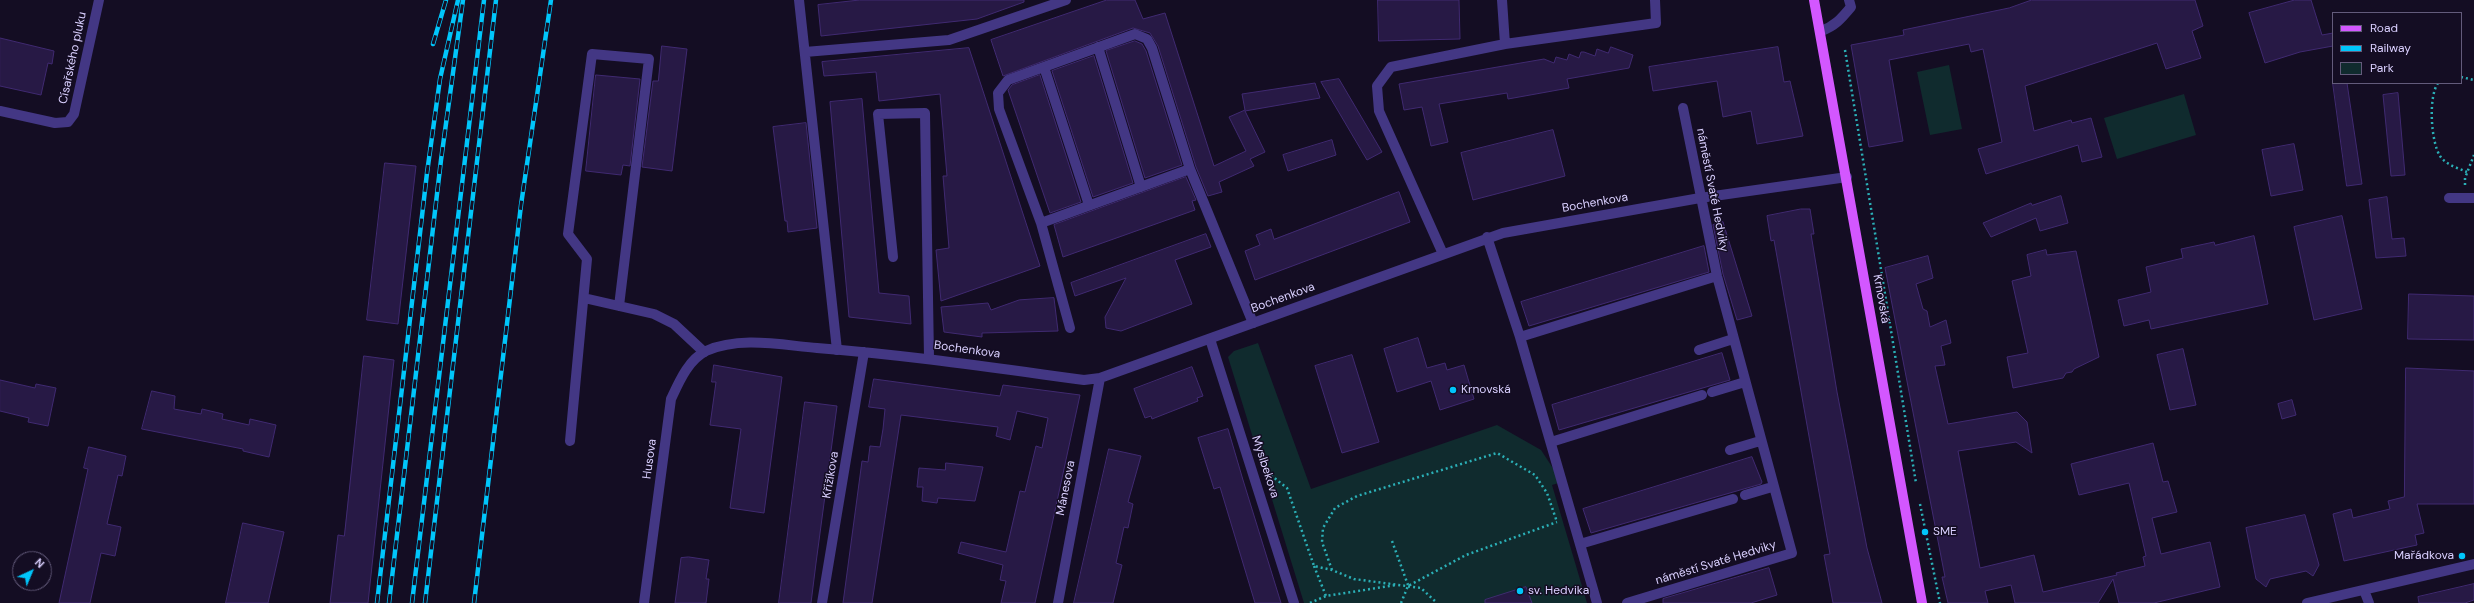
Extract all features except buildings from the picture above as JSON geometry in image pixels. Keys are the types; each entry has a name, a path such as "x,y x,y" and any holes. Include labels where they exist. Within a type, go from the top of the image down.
{"main road":[{"name":"Krnovská","path":"1814,0 1847,177 1922,603"}],"street":[{"name":"Císařského pluku","path":"0,111 55,123 68,122 74,114 99,0"},
{"path":"799,0 837,350"},
{"path":"805,52 949,40 1066,0"},
{"path":"1502,0 1505,44"},
{"path":"1443,254 1379,111 1377,86 1391,67 1505,44 1656,23 1655,0"},
{"path":"1820,31 1833,27 1840,20 1850,7 1849,0"},
{"path":"1070,328 1041,222 999,109 998,93 1008,80 1135,34 1147,39 1152,48 1190,169 1253,323"},
{"path":"1098,47 1141,187"},
{"path":"570,441 588,259 568,234 592,54 649,59 618,306"},
{"path":"1044,67 1089,205"},
{"name":"náměstí Svaté Hedviky","path":"1627,603 1792,553 1772,487 1716,276 1683,108"},
{"path":"893,257 878,114 925,112 929,358"},
{"path":"1041,222 1190,169"},
{"name":"Bochenkova","path":"726,344 749,343 864,352 929,358 1084,380 1100,378 1487,237 1700,198 1847,177"},
{"path":"2449,198 2474,198"},
{"path":"1487,237 1520,337 1597,603"},
{"path":"1520,337 1716,276"},
{"path":"584,298 654,314 674,324 704,352"},
{"name":"Myslbekova","path":"1210,339 1294,603"},
{"path":"1699,350 1733,340"},
{"name":"Husova","path":"644,603 671,399 690,364 704,352 726,344"},
{"name":"Křižíkova","path":"822,603 864,352"},
{"name":"Mánesova","path":"1058,603 1100,378"},
{"path":"1712,392 1745,382"},
{"path":"1551,442 1702,395"},
{"path":"1730,450 1760,441"},
{"path":"1745,495 1772,487"},
{"path":"1580,544 1733,499"},
{"path":"2307,603 2474,564"},
{"path":"2364,590 2369,603"}],"path":[{"path":"1845,50 1917,490"},
{"path":"2462,77 2474,80"},
{"path":"2438,84 2433,93 2432,132 2441,157 2454,167 2467,172 2474,155"},
{"path":"1332,570 1322,542 1323,528 1335,508 1357,496 1497,453 1535,475 1547,493 1557,522"},
{"path":"1253,474 1267,472 1287,488 1326,596"},
{"path":"1919,498 1940,603"},
{"path":"1401,603 1408,586 1466,556 1572,516"},
{"path":"1392,541 1408,586"},
{"path":"1314,566 1332,570 1354,579 1421,588 1437,603"},
{"path":"1310,603 1326,596 1400,584"}],"green space":[{"path":"1949,65 1962,129 1930,135 1917,72"},
{"path":"2184,94 2196,135 2117,159 2104,118"},
{"path":"1258,343 1311,489 1497,425 1541,450 1562,482 1552,485 1587,603 1304,603 1228,357 1234,351"}],"railway":[{"path":"433,44 446,0"},
{"path":"377,603 427,173 440,79 458,0"},
{"path":"389,603 441,160 463,0"},
{"path":"412,603 484,0"},
{"path":"425,603 496,0"},
{"path":"474,603 521,205 551,0"}],"place":[{"name":"Krnovská","path":"1453,390"},
{"name":"SME","path":"1925,532"},
{"name":"Mařádkova","path":"2462,556"},
{"name":"sv. Hedvika","path":"1520,591"}]}
